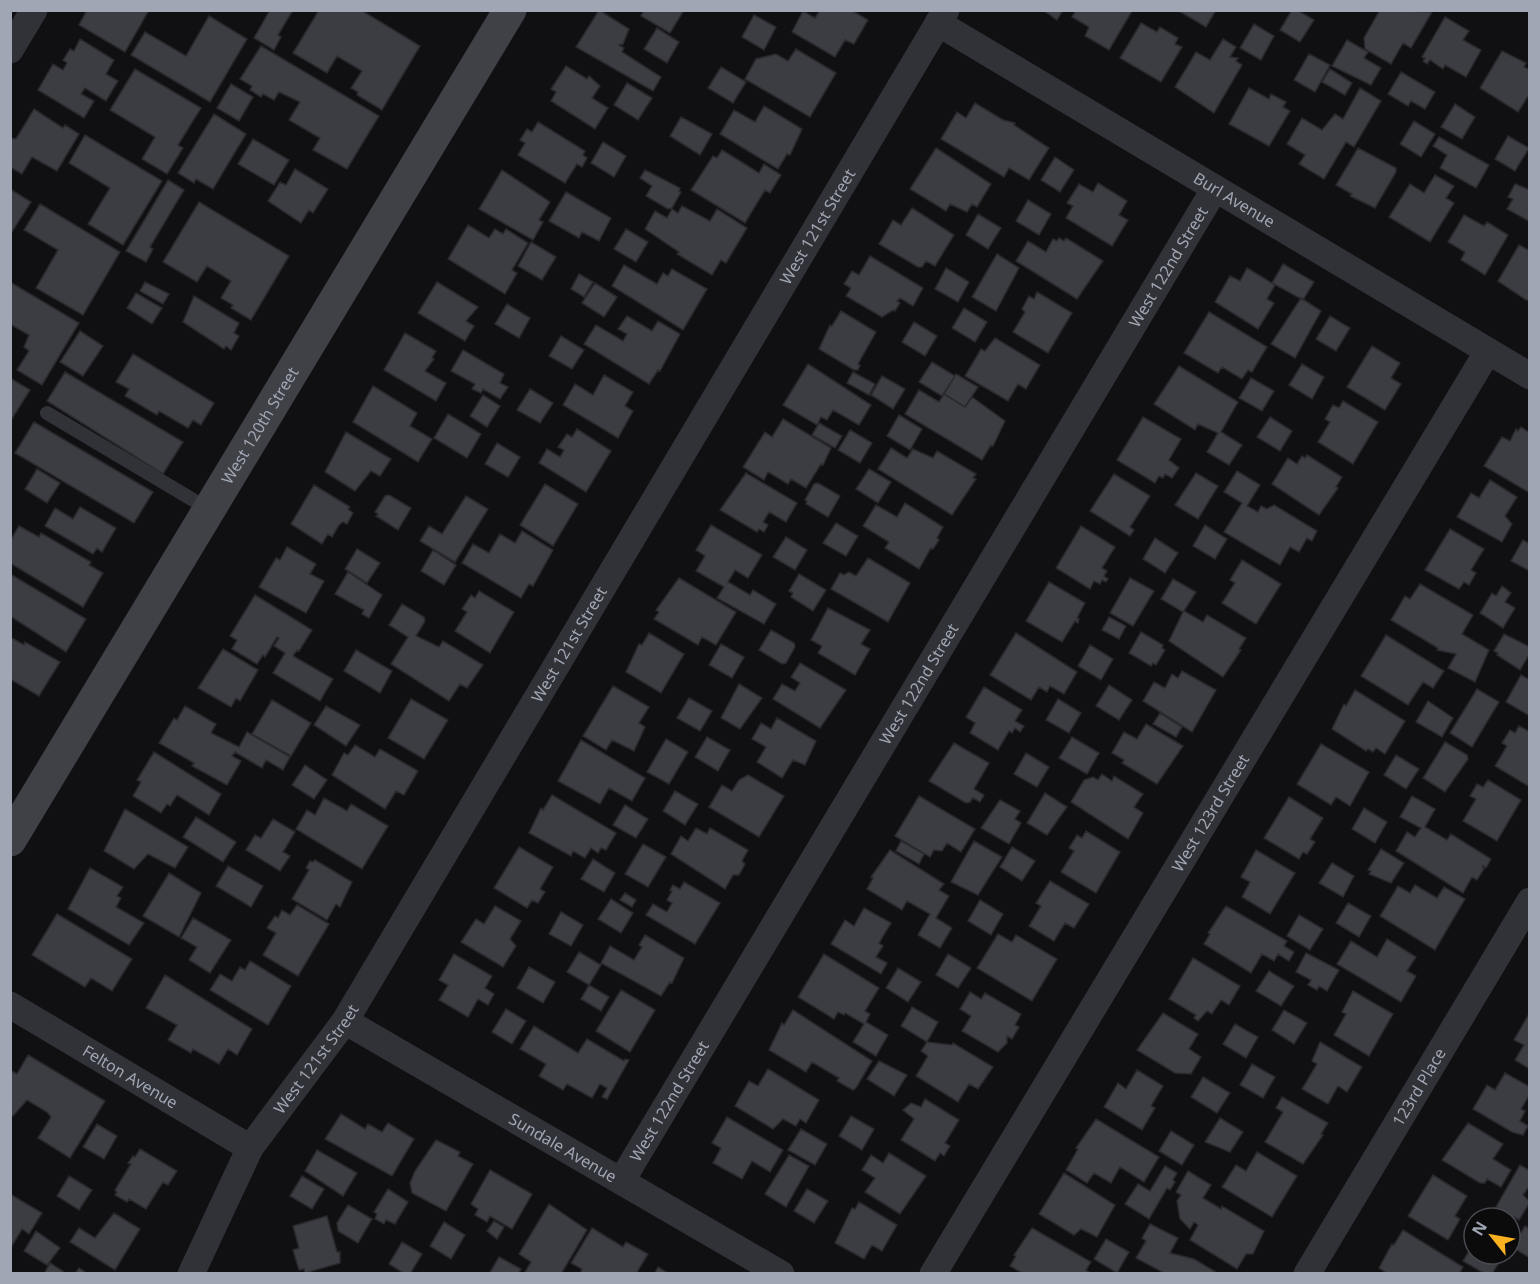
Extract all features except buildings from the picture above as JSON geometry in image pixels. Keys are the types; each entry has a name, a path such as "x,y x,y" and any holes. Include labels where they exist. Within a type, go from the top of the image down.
{"main road":[{"name":"West 120th Street","path":"10,840 510,10"}],"street":[{"path":"10,50 34,10"},
{"name":"Burl Avenue","path":"942,17 1214,190 1530,376"},
{"name":"West 121st Street","path":"191,1274 250,1148 345,1021 942,17"},
{"name":"West 122nd Street","path":"622,1180 1214,190"},
{"name":"West 123rd Street","path":"933,1274 1488,351"},
{"name":"123rd Place","path":"1307,1274 1530,902"},
{"name":"Felton Avenue","path":"10,1005 250,1148"},
{"name":"Sundale Avenue","path":"345,1021 781,1274"}],"lane":[{"path":"47,413 210,510"}]}
